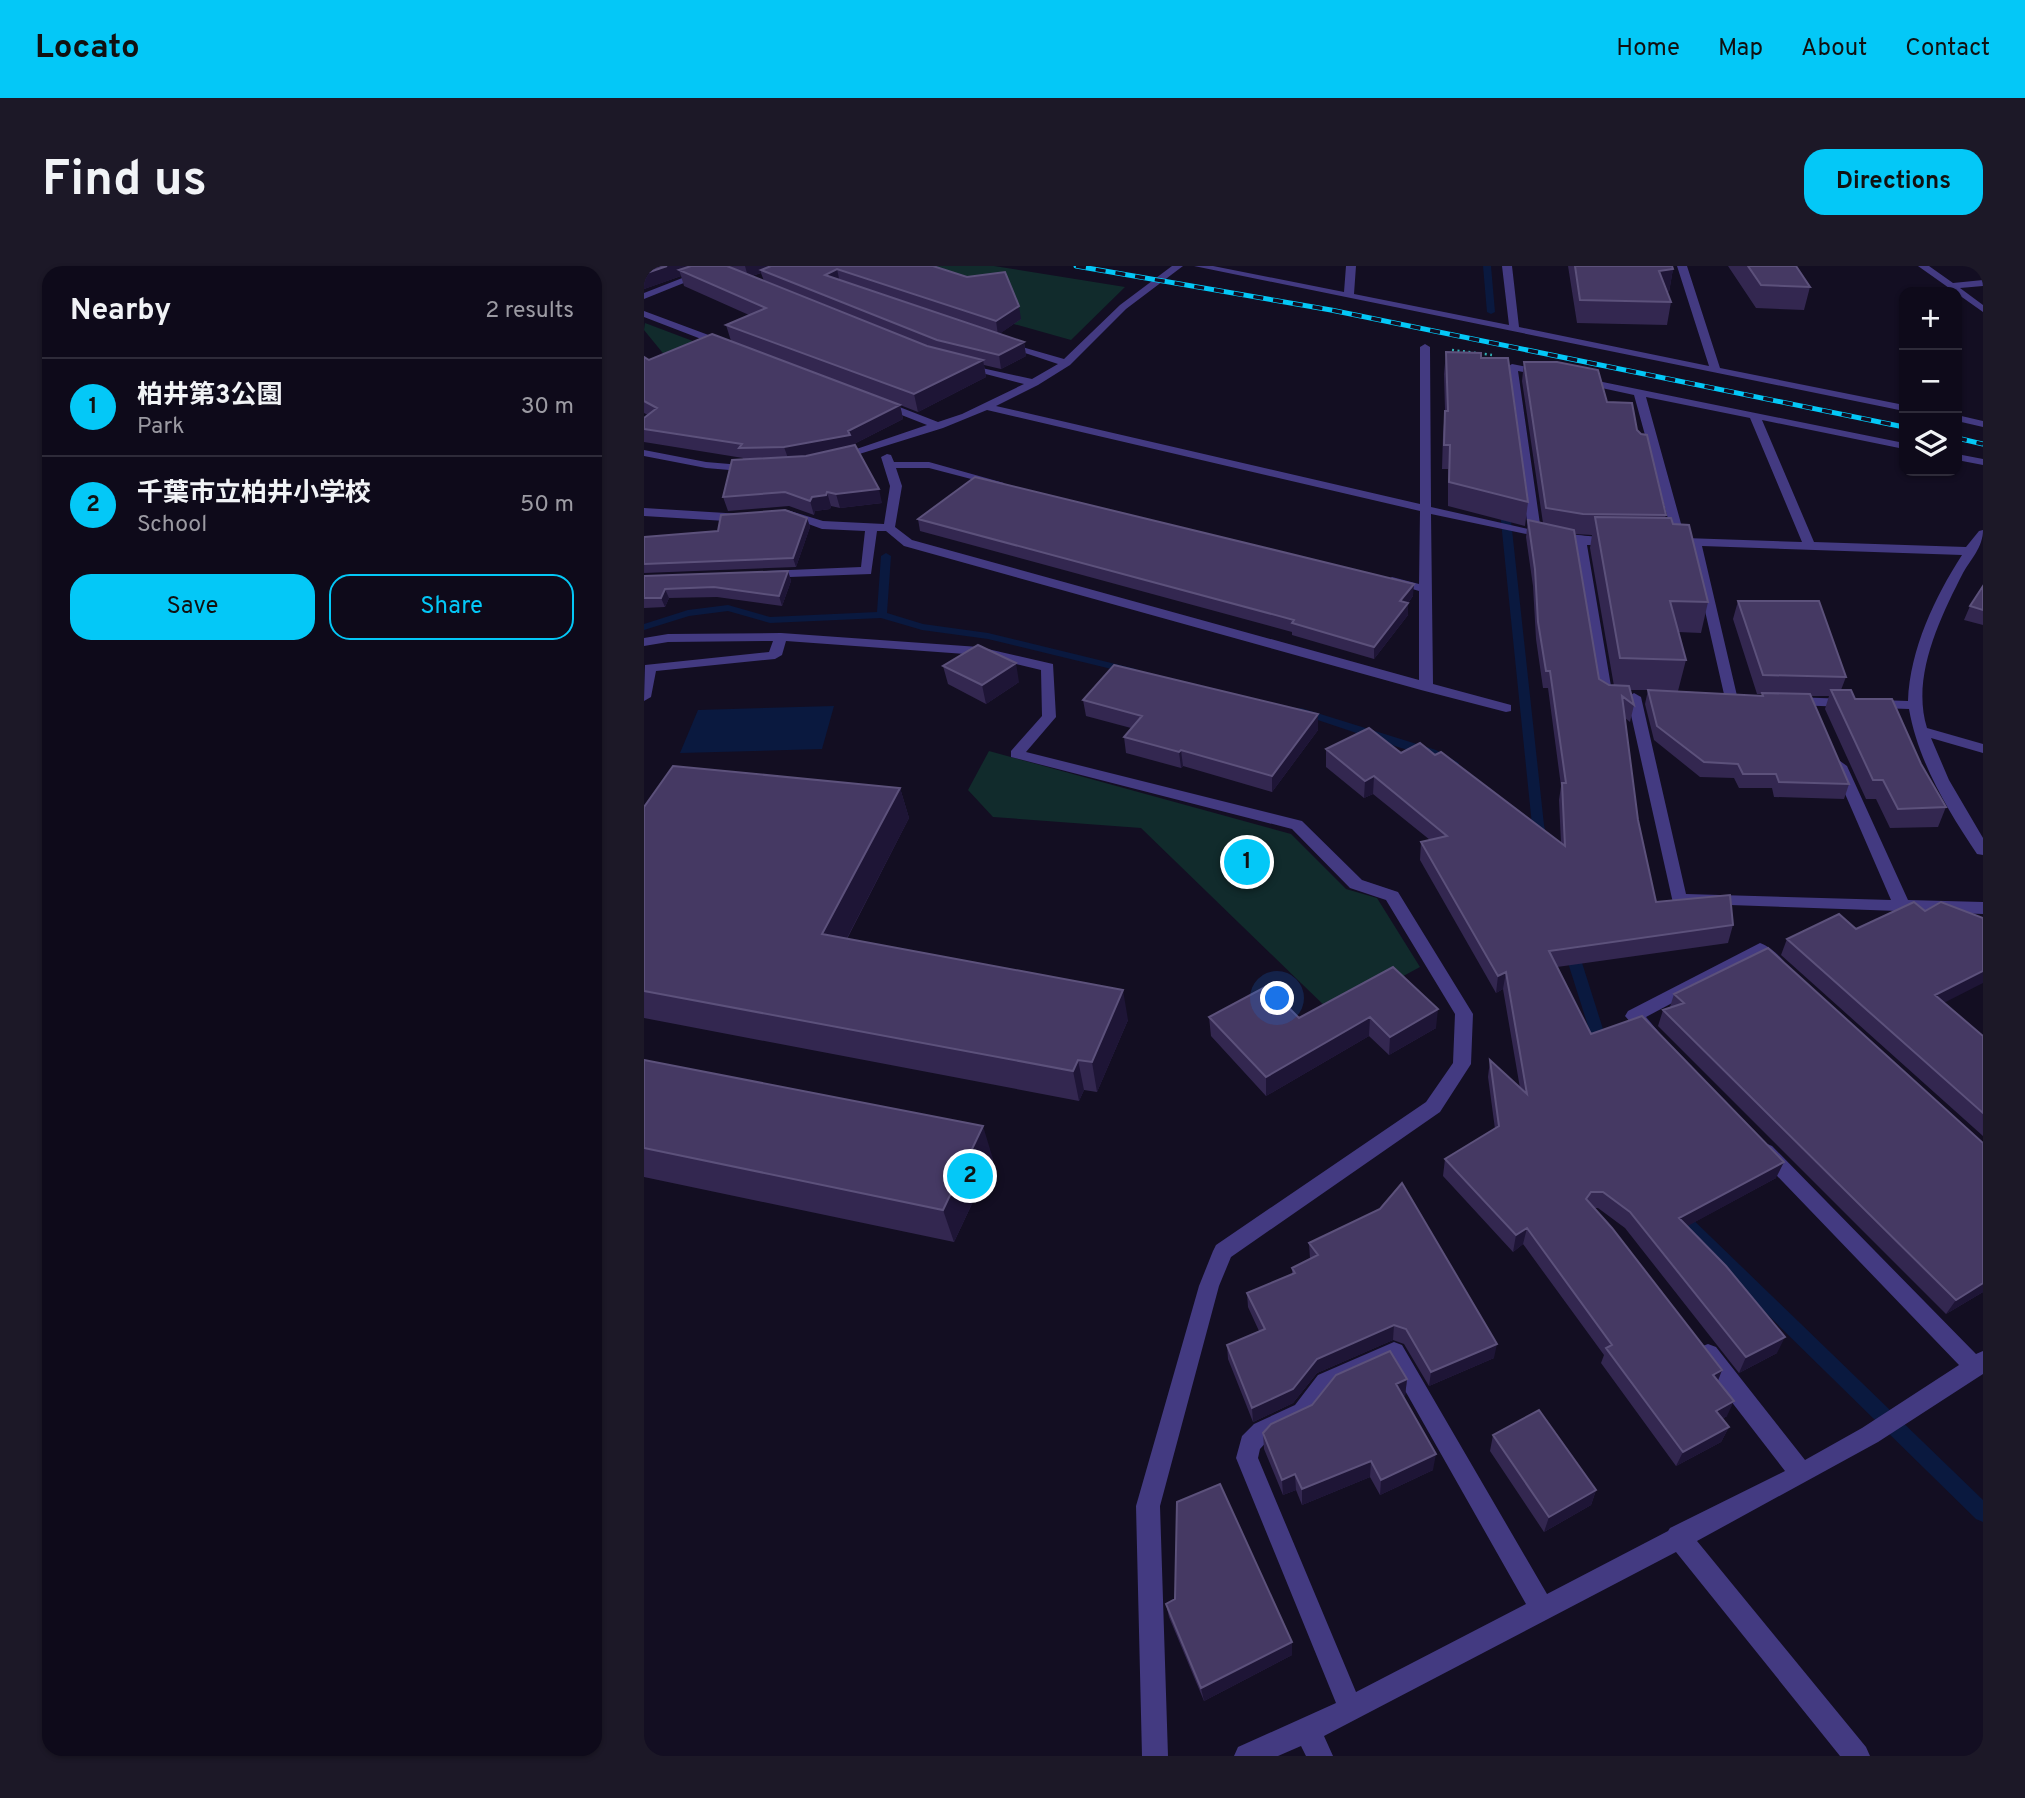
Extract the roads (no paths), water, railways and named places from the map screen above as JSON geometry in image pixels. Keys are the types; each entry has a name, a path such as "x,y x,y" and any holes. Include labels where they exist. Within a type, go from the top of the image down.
{"street":[{"path":"824,461 939,426 987,407 1034,383 1066,363 1123,307 1178,266"},
{"path":"1199,266 1899,407"},
{"path":"1349,295 1351,266"},
{"path":"1507,266 1514,328"},
{"path":"1682,266 1715,369"},
{"path":"1923,266 1983,309"},
{"path":"644,296 714,267 730,275"},
{"path":"1949,286 1983,283"},
{"path":"644,314 734,348"},
{"path":"990,338 1066,363"},
{"path":"1425,347 1426,687"},
{"path":"948,361 1034,383"},
{"path":"1535,533 1513,367 1550,374"},
{"path":"1563,377 1899,445"},
{"path":"1639,392 1680,541"},
{"path":"863,397 939,426"},
{"path":"987,407 1520,531 1580,541 1630,541"},
{"path":"1754,415 1810,544"},
{"path":"1962,419 1983,424"},
{"path":"880,446 892,465 896,486 895,506 889,528"},
{"path":"644,453 706,466 764,469"},
{"path":"1962,458 1983,462"},
{"path":"892,465 929,466 1009,485"},
{"path":"644,512 750,518"},
{"path":"776,515 789,513 822,525 889,528 908,543 1506,708"},
{"path":"755,575 867,571 871,529"},
{"path":"1983,534 1967,551 1934,621 1919,674 1915,705 1922,731 1961,820 1983,850"},
{"path":"1580,541 1605,696 1641,697 1679,900 1983,908"},
{"path":"1655,541 1967,551"},
{"path":"1695,542 1731,700"},
{"path":"1385,579 1425,589"},
{"path":"644,696 650,668 775,655 781,637"},
{"path":"644,642 668,638 781,637 979,651 1048,667 1049,717 1016,754 1297,825 1356,884 1392,896 1464,1014 1462,1064 1433,1107 1223,1251 1209,1286 1148,1506 1155,1756"},
{"path":"1771,701 1815,708 1915,705"},
{"path":"1922,731 1983,749"},
{"path":"1835,753 1902,906"},
{"path":"1663,1046 1634,1016 1760,949 1790,977"},
{"path":"1247,1756 1351,1709 1678,1536 1802,1474 1979,1364 1751,1136"},
{"path":"1692,1334 1802,1474"},
{"path":"1351,1709 1247,1458 1250,1444 1262,1431 1303,1412 1326,1382 1394,1352 1542,1608"},
{"path":"1678,1536 1857,1756"},
{"path":"1307,1731 1320,1756"}],"water":[{"path":"834,706 822,749 680,753 698,710"}],"waterway":[{"path":"1487,266 1491,312"},
{"path":"1504,502 1542,843"},
{"path":"882,615 886,556"},
{"path":"644,627 688,613 728,608 770,620 882,615"},
{"path":"882,615 922,627 988,636 1132,671"},
{"path":"1301,711 1405,746 1432,752 1453,763"},
{"path":"1570,947 1602,1048"},
{"path":"1676,1214 1983,1513"}],"railway":[{"path":"1076,266 1331,310 1899,426"},
{"path":"1962,439 1983,444"}],"place":[{"name":"柏井第3公園","path":"1247,862"},
{"name":"千葉市立柏井小学校","path":"970,1176"}]}
